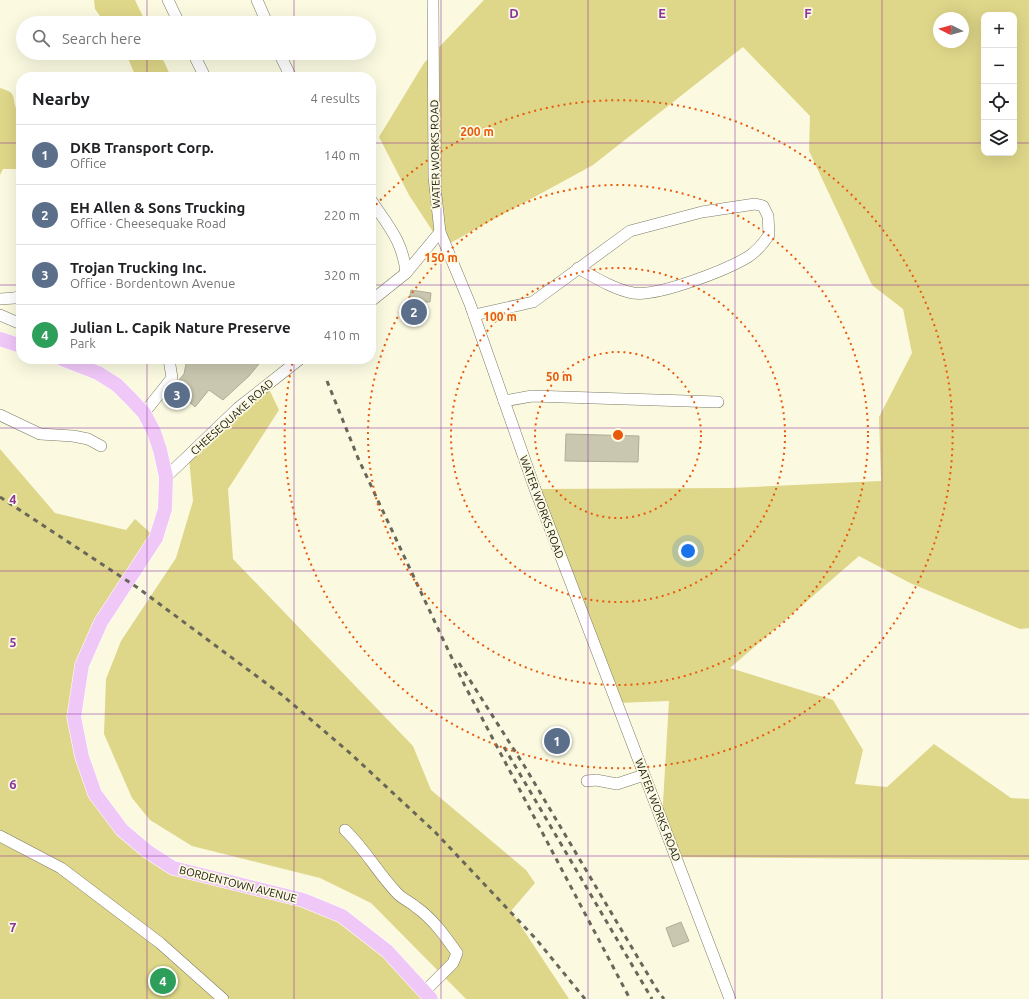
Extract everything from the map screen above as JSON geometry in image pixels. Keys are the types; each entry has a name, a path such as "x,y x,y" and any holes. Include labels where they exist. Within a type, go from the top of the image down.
{"main road":[{"path":"0,339 16,344"},
{"name":"BORDENTOWN AVENUE","path":"82,364 117,385 144,413 154,432 160,450 166,478 165,509 156,538 101,622 82,665 74,717 82,757 95,794 122,830 147,851 173,868 303,900 342,916 387,951 428,995"}],"street":[{"path":"168,0 176,16"},
{"path":"257,0 264,16"},
{"name":"WATER WORKS ROAD","path":"433,0 434,177 440,232 474,315 538,496 730,999"},
{"path":"196,60 202,72"},
{"path":"282,60 288,72"},
{"path":"474,315 533,302 578,268 630,231 702,212 755,204 763,206 768,216 769,235 761,247 748,256 666,290 635,293 618,290 578,268"},
{"path":"376,207 400,243 405,256 406,273"},
{"path":"376,297 406,273 440,232"},
{"path":"0,299 16,298"},
{"path":"0,315 16,322"},
{"path":"144,413 172,378 170,364"},
{"name":"CHEESEQUAKE ROAD","path":"166,478 238,408 294,364"},
{"path":"504,400 532,396 718,402"},
{"path":"0,415 40,434 73,436 88,439 100,446"},
{"path":"586,782 596,780 617,784 644,775"},
{"path":"345,830 357,841 378,870 403,900 416,906 440,929 457,953 453,963 428,995"},
{"path":"0,836 61,868 160,943 223,999"}],"shaded area":[{"path":"94,0 135,0 143,16 100,16 95,9"},
{"path":"484,0 1029,0 1029,628 1020,629 910,583 859,556 730,668 833,700 863,750 855,784 887,787 934,744 1011,798 1029,799 1029,860 675,857 662,820 669,701 616,703 535,489 730,488 881,481 879,417 912,353 903,309 872,285 809,151 810,116 743,47 593,165 443,247 409,195 379,137 424,63"},
{"path":"129,60 163,60 169,72 134,72"},
{"path":"0,88 9,91 12,94 16,108 16,169 3,169 0,175"},
{"path":"267,385 279,410 228,489 233,559 413,746 431,790 526,870 535,883 511,911 569,999 466,999 371,903 320,878 192,846 150,820 132,798 104,734 106,679 121,641 176,558 193,501 189,458"},
{"path":"0,449 55,513 126,530 135,519 156,538 101,622 74,717 82,757 122,830 173,868 342,916 431,999 0,999"}],"building":[{"path":"411,290 431,293 430,302 423,302 420,324 405,322"},
{"path":"186,364 259,364 249,376 223,400 209,390 195,407 186,399 183,404 172,396 182,383 179,380 184,374"},
{"path":"566,434 639,436 638,462 565,461"},
{"path":"562,727 570,747 552,754 544,735"},
{"path":"681,922 689,941 673,947 666,928"}],"railway":[{"path":"327,381 358,458 464,684 630,999"},
{"path":"0,497 138,588 282,695 351,754 435,832 536,939 585,999"},
{"path":"459,663 525,767 657,990 664,999"},
{"path":"504,747 652,999"}],"place":[{"name":"EH Allen & Sons Trucking","path":"414,312"},
{"name":"Trojan Trucking Inc.","path":"177,395"},
{"name":"DKB Transport Corp.","path":"557,741"},
{"name":"Julian L. Capik Nature Preserve","path":"163,981"}]}
